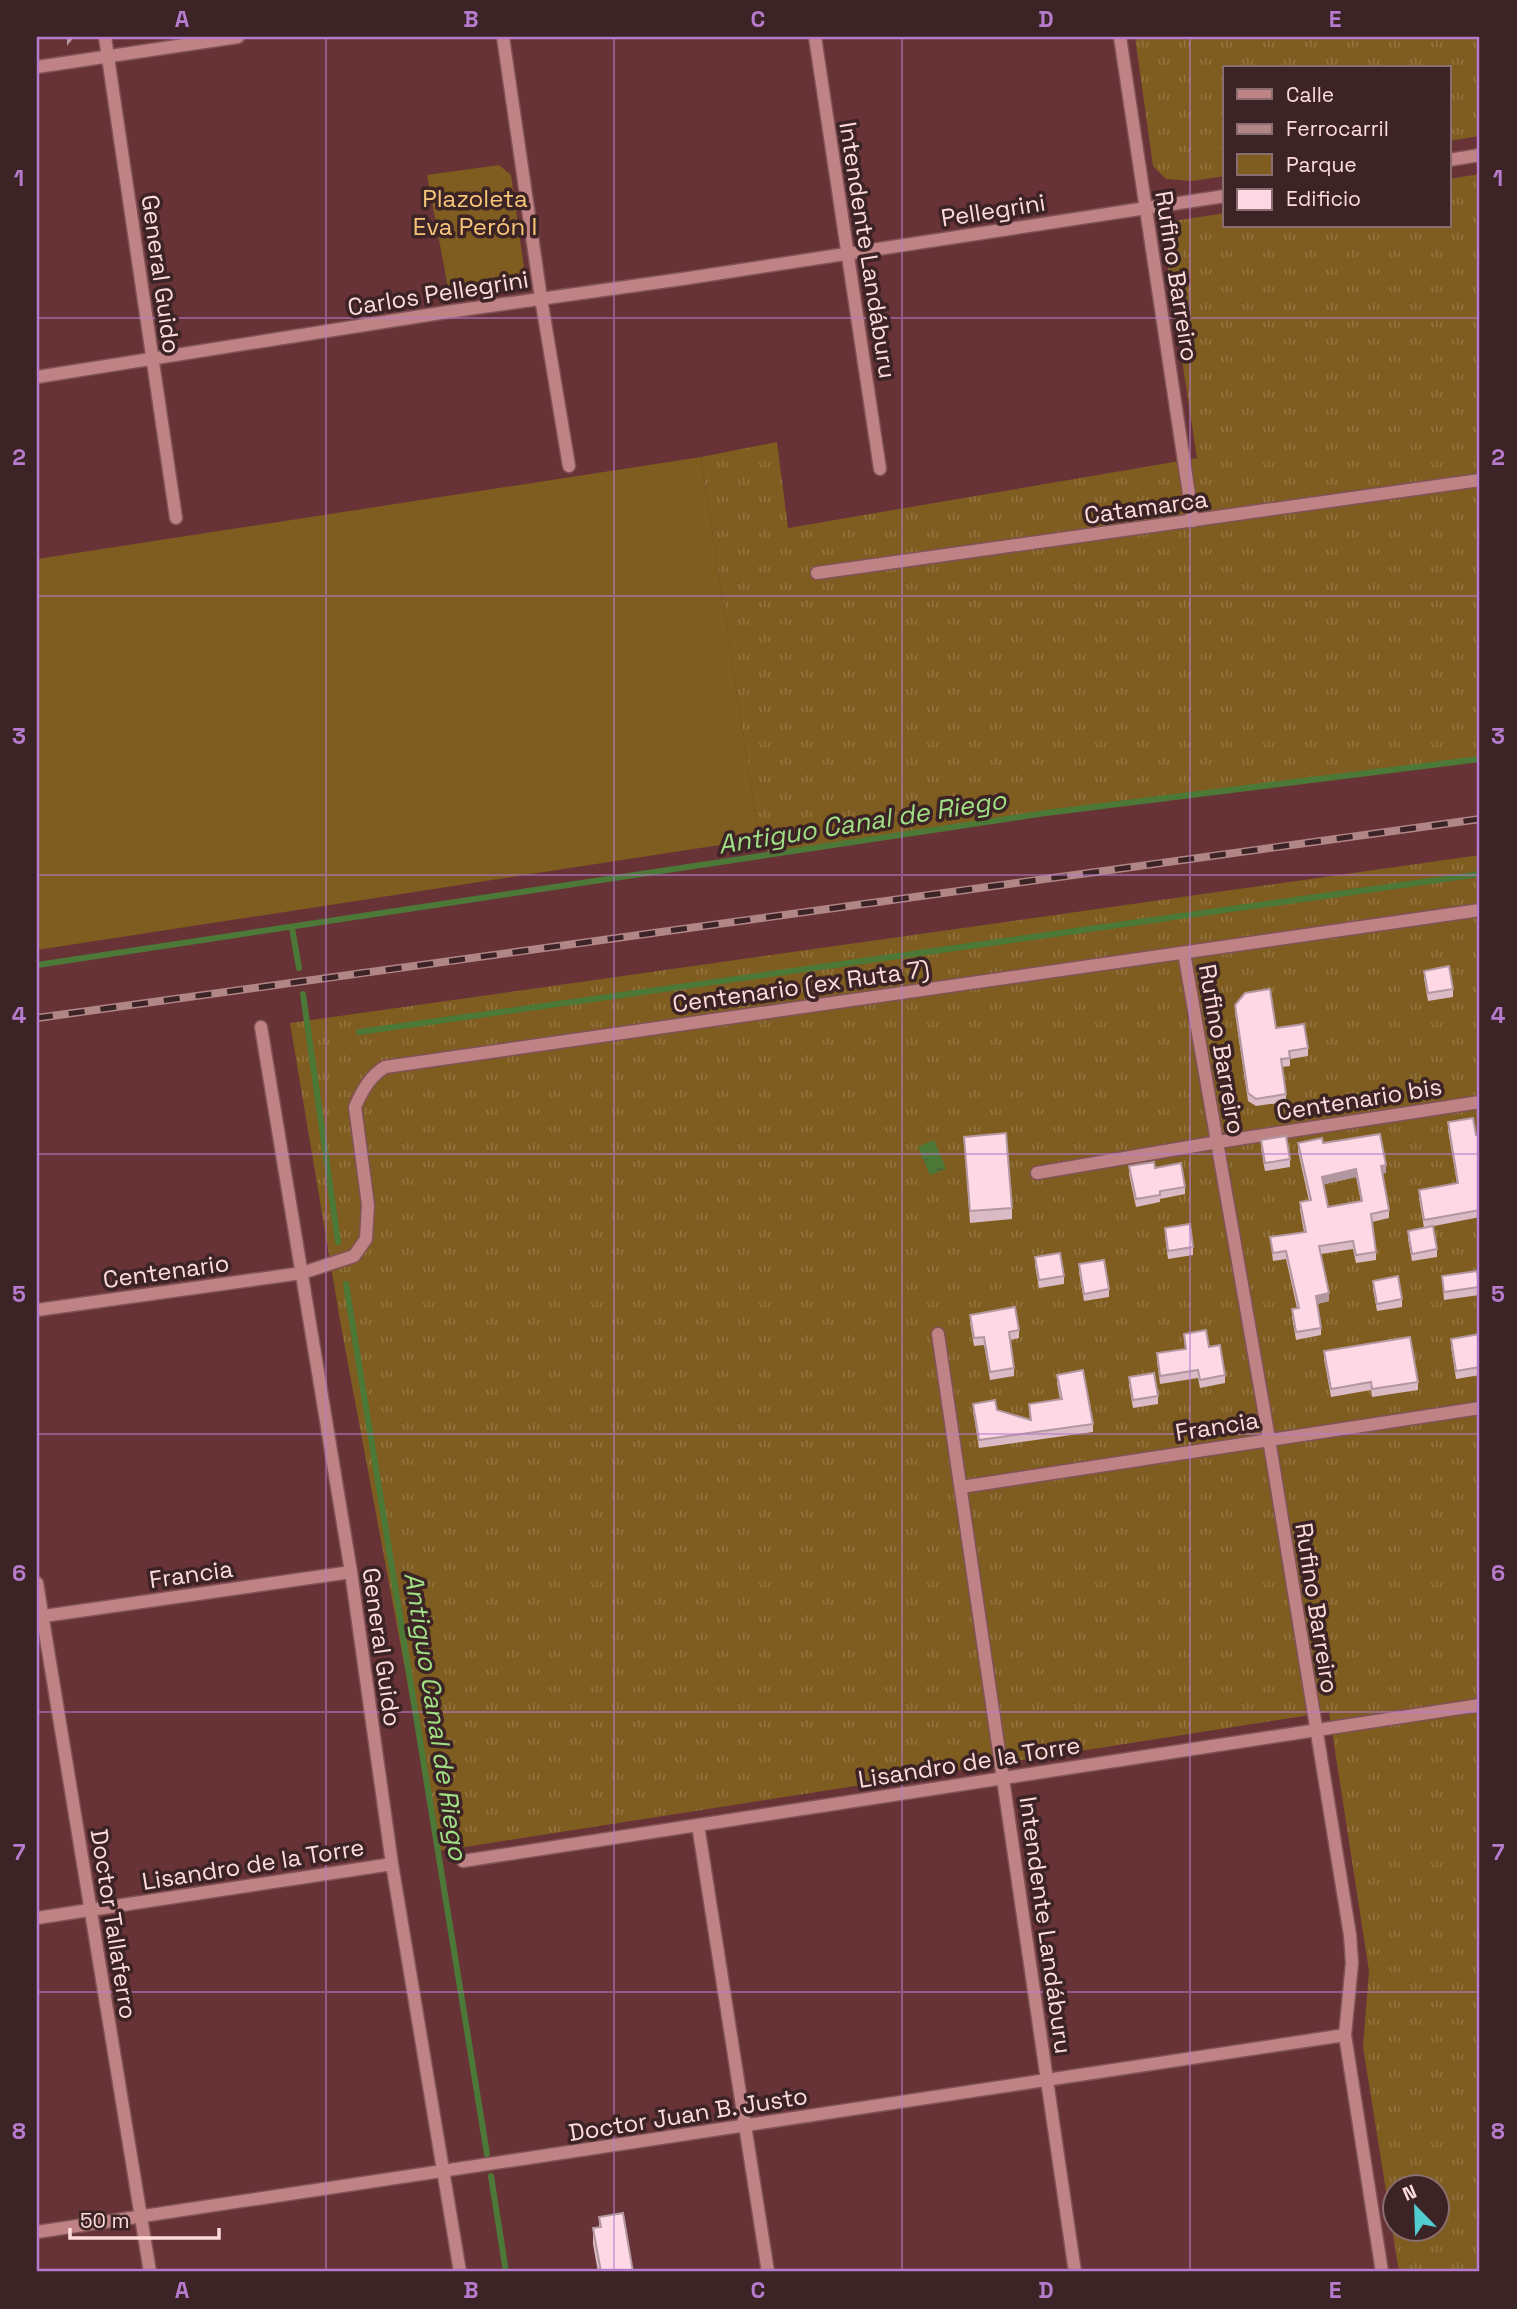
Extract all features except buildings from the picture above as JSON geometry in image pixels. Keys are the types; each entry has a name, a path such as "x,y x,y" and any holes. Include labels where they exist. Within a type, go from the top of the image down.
{"street":[{"name":"General Guido","path":"105,37 176,517"},
{"path":"37,67 238,37"},
{"path":"503,37 541,298 569,466"},
{"name":"Intendente Landáburu","path":"815,37 880,470"},
{"name":"Rufino Barreiro","path":"1120,37 1193,522"},
{"path":"1450,160 1480,155"},
{"path":"1145,209 1223,196"},
{"name":"Pellegrini","path":"847,253 1145,209"},
{"name":"Carlos Pellegrini","path":"37,377 847,253"},
{"name":"Catamarca","path":"817,573 1480,481"},
{"name":"Centenario (ex Ruta 7)","path":"302,1273 355,1256 366,1239 368,1205 355,1107 375,1073 385,1066 1480,910"},
{"name":"Rufino Barreiro","path":"1184,953 1269,1439 1350,1935 1351,1974 1345,2035 1382,2272"},
{"name":"General Guido","path":"261,1027 351,1572 392,1864 460,2272"},
{"name":"Centenario bis","path":"1037,1173 1480,1102"},
{"name":"Centenario","path":"37,1310 302,1273"},
{"name":"Intendente Landáburu","path":"939,1334 1076,2272"},
{"name":"Francia","path":"961,1487 1480,1408"},
{"name":"Francia","path":"39,1616 351,1572"},
{"name":"Doctor Tallaferro","path":"37,1583 39,1616 91,1910 150,2272"},
{"name":"Lisandro de la Torre","path":"464,1861 1480,1705"},
{"path":"698,1825 768,2272"},
{"name":"Lisandro de la Torre","path":"37,1918 392,1864"},
{"name":"Doctor Juan B. Justo","path":"37,2232 1345,2035"}],"green space":[{"path":"1135,37 1480,37 1480,136 1450,141 1450,66 1223,66 1223,176 1192,181 1166,179 1153,166"},
{"name":"Plazoleta Eva Perón I","path":"499,165 511,175 525,275 519,281 449,293 427,175"},
{"path":"1480,174 1480,758 1046,813 770,855 759,839 701,457 777,442 788,528 1197,458 1161,223 1223,213 1223,228 1450,228 1450,179"},
{"path":"701,457 759,839 37,950 37,559"},
{"path":"1480,855 1480,2272 1399,2272 1394,2242 1450,2242 1450,2172 1383,2172 1363,2047 1369,1971 1329,1712 439,1851 341,1326 290,1023"}],"water":[{"path":"934,1140 946,1169 930,1175 918,1147"}],"waterway":[{"name":"Antiguo Canal de Riego","path":"37,965 1046,813 1480,759"},
{"path":"359,1032 1480,874"},
{"name":"Antiguo Canal de Riego","path":"292,928 299,968"},
{"name":"Antiguo Canal de Riego","path":"303,994 338,1242"},
{"name":"Antiguo Canal de Riego","path":"346,1284 487,2154"},
{"name":"Antiguo Canal de Riego","path":"491,2176 506,2272"}],"railway":[{"path":"37,1018 1480,819"}]}
